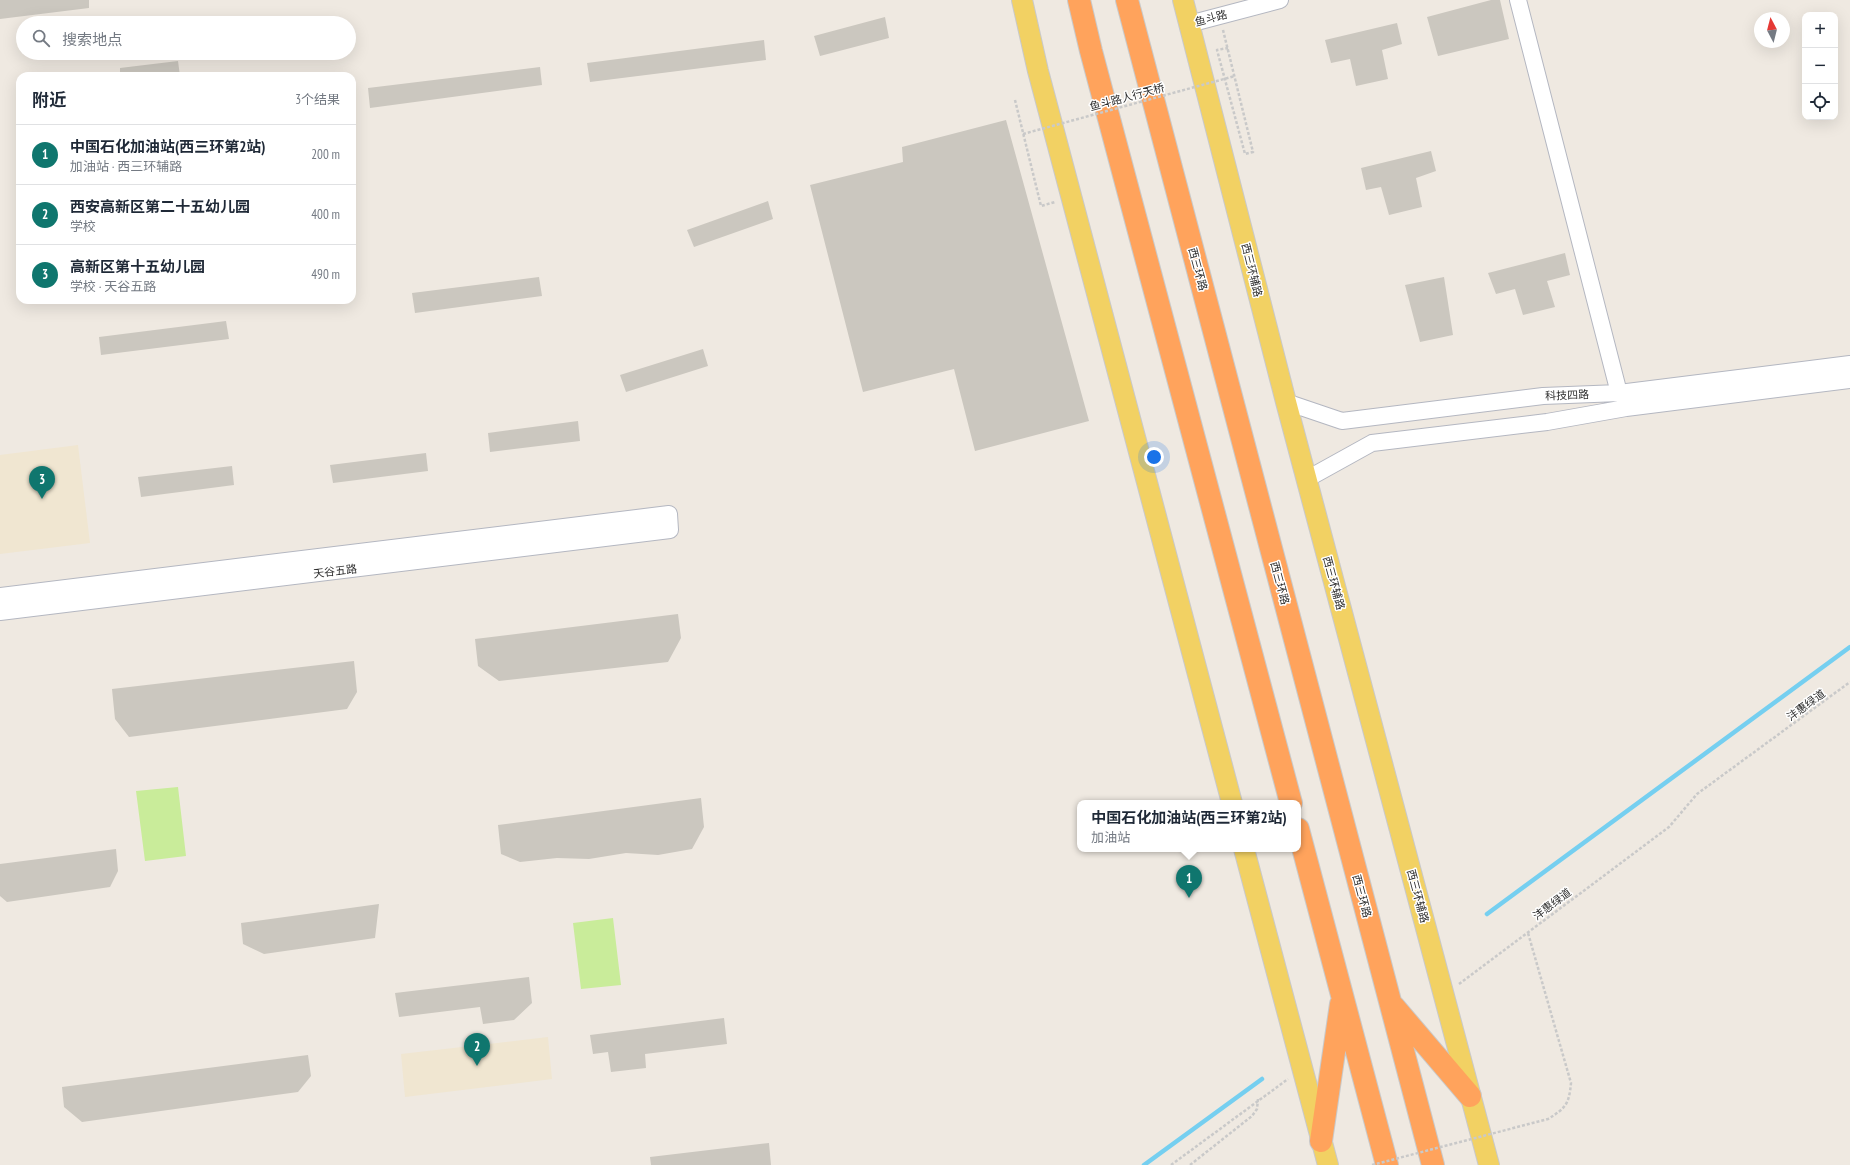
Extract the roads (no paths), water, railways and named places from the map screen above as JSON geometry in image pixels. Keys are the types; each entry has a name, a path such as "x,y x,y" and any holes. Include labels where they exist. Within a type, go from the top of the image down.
{"highway":[{"path":"1079,0 1095,66 1290,800"},
{"name":"西三环路","path":"1127,0 1433,1165"},
{"path":"1301,840 1387,1165"},
{"path":"1321,1141 1342,995"},
{"path":"1390,1002 1470,1096"}],"main road":[{"path":"1022,0 1038,71 1231,800"},
{"name":"西三环辅路","path":"1183,0 1306,480 1489,1165"},
{"path":"1245,852 1328,1165"}],"street":[{"name":"鱼斗路","path":"1189,24 1280,0"},
{"path":"1518,0 1619,393"},
{"name":"科技四路","path":"1286,402 1342,421 1543,396 1619,393 1850,364"},
{"name":"科技四路","path":"1306,480 1372,443 1547,422 1626,408 1850,380"},
{"name":"天谷五路","path":"0,596 669,522 0,612"}],"waterway":[{"path":"1487,914 1850,647"},
{"path":"1144,1165 1262,1079"}],"place":[{"name":"高新区第十五幼儿园","path":"42,499"},
{"name":"中国石化加油站(西三环第2站)","path":"1189,898"},
{"name":"西安高新区第二十五幼儿园","path":"477,1066"}]}
